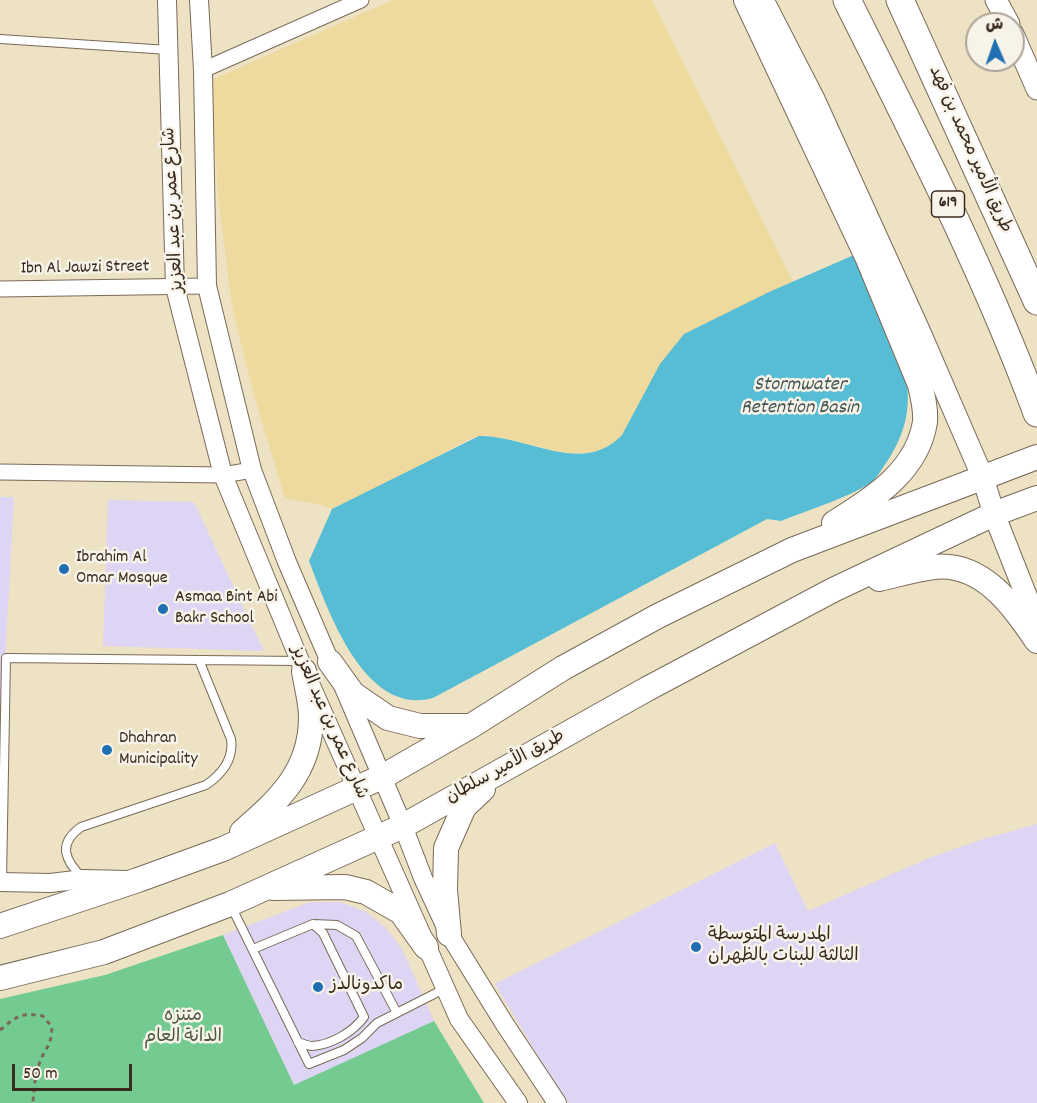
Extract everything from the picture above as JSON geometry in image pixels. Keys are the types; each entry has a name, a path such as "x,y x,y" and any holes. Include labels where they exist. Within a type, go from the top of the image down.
{"highway":[{"name":"619","path":"847,0 960,226 1009,338 1037,413"},
{"name":"طريق الأمير محمد بن فهد","path":"900,0 1037,301"}],"main road":[{"path":"746,0 868,259 920,385 924,403 925,421 920,441 909,462 880,493 792,550"},
{"path":"763,0 814,99 919,330 983,478 994,514 1037,623"},
{"path":"1025,62 1037,89"},
{"path":"0,926 223,849 382,777 584,657 658,616 792,550 1037,457"},
{"name":"طريق الأمير سلطان","path":"0,978 104,952 230,904 404,826 646,689 833,590 994,514 1037,498"},
{"path":"833,590 936,567 962,570 978,576 1000,593 1018,613 1037,641"},
{"path":"330,662 353,694 388,718 420,726 471,726"},
{"path":"223,849 272,806 296,776 306,749 311,715 302,666"},
{"path":"449,934 445,890 447,848 464,807 502,770"},
{"path":"265,888 345,887 366,892 401,912 426,947"}],"street":[{"name":"شارع عمر بن عبد العزيز","path":"167,0 175,287 223,475 302,666 459,1019 518,1103"},
{"path":"198,0 203,70 207,286 252,470 286,562 330,662 339,676 404,826 423,878 449,934 557,1103"},
{"path":"203,70 361,0"},
{"name":"Ibn Al Jawzi Street","path":"0,289 207,286"},
{"path":"0,472 223,475 252,470"},
{"path":"1,881 50,883 84,879 138,880"}],"lane":[{"path":"0,39 169,50"},
{"path":"1,881 6,658 199,660 302,666"},
{"path":"84,879 72,867 66,855 66,843 72,834 81,827 206,785 214,779 229,760 231,739 199,660"},
{"path":"230,904 309,1064 344,1050 362,1038 377,1023 447,988"},
{"path":"253,949 313,924 337,925 356,936 397,1013"},
{"path":"298,1042 310,1047 340,1038 356,1028 364,1017 323,933 313,924"}],"path":[{"path":"0,1030 15,1017 27,1014 43,1016 52,1027 51,1042 42,1058 34,1083 33,1103"}],"shaded area":[{"path":"0,497 14,497 0,755"},
{"path":"108,500 194,502 264,651 103,646"},
{"path":"1037,824 1037,1103 569,1103 495,984 775,843 808,911 929,858 980,840"},
{"path":"310,902 340,902 366,912 386,928 402,949 434,1021 294,1086 223,935"}],"green space":[{"name":"متنزه الدانة العام","path":"223,935 294,1085 434,1021 484,1103 0,1103 0,999 105,975"}],"sand":[{"path":"393,0 652,0 793,281 684,334 622,435 607,447 590,452 573,453 500,437 477,437 332,509 315,503 285,498 254,396 233,312 218,197 211,80"}],"water":[{"name":"Stormwater Retention Basin","path":"854,255 907,382 908,402 903,430 890,457 874,480 844,497 781,521 767,519 433,698 409,700 387,692 368,676 338,631 309,561 332,509 479,436 497,437 572,454 590,453 607,447 622,435 660,364 684,334 769,292"}],"place":[{"name":"Ibrahim Al Omar Mosque","path":"64,569"},
{"name":"Asmaa Bint Abi Bakr School","path":"163,609"},
{"name":"Dhahran Municipality","path":"107,750"},
{"name":"المدرسة المتوسطة الثالثة للبنات بالظهران","path":"696,947"},
{"name":"ماكدونالدز","path":"318,987"}]}
